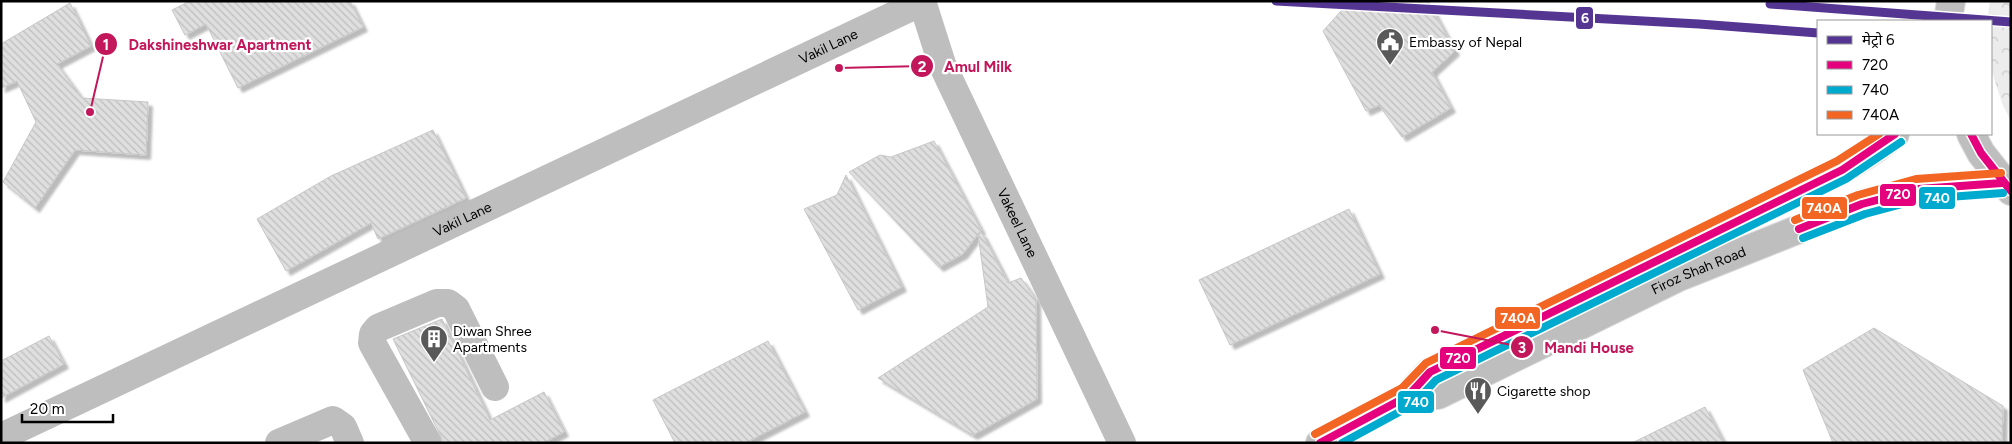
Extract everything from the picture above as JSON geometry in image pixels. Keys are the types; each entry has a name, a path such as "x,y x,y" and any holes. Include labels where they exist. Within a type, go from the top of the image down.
{"street":[{"name":"Vakil Lane","path":"1,437 922,1"},
{"name":"Vakeel Lane","path":"922,1 942,64 1122,443"},
{"path":"1948,20 1951,1"},
{"name":"Firoz Shah Road","path":"1320,443 1408,396 1430,372 1842,170 1894,135"},
{"path":"1972,135 1981,153 2006,187"},
{"name":"Firoz Shah Road","path":"1408,396 1438,395 1679,277 1862,204 1919,189 2006,187"},
{"path":"428,443 372,343 373,334 378,328 437,302 448,302 456,309 496,387"},
{"path":"279,443 333,420 343,427 350,443"}],"green space":[{"path":"1990,1 2011,1 2011,120 2003,106 1992,72 1992,20 1987,20"}],"building":[{"path":"190,1 350,1 363,27 238,88 206,24 185,35 172,10"},
{"name":"Embassy of Nepal","path":"1350,1 1428,1 1455,51 1432,72 1451,108 1402,137 1379,105 1366,111 1323,31"},
{"path":"70,3 91,46 57,64 82,98 148,102 146,155 75,150 35,208 3,182 36,122 17,81 1,88 1,44"},
{"path":"433,130 466,198 378,239 371,223 286,271 257,219 331,176"},
{"path":"934,141 981,230 963,254 939,267 849,172 880,155 891,157"},
{"path":"846,175 902,287 858,310 804,209 837,195"},
{"path":"1349,209 1380,274 1230,345 1199,280"},
{"path":"982,233 1008,283 1021,278 1036,299 1037,399 973,435 878,378 988,307 978,234"},
{"name":"Diwan Shree Apartments","path":"442,319 490,420 544,392 564,432 543,443 444,443 393,339"},
{"path":"1874,328 2003,406 2002,443 1833,443 1803,370"},
{"path":"49,336 64,364 1,398 1,361"},
{"path":"768,341 805,412 745,443 675,443 653,400"},
{"path":"1705,407 1724,443 1632,443"}],"metro line":[{"name":"6","path":"1276,1 1699,24 1817,33"},
{"name":"6","path":"1770,4 1984,20"},
{"name":"6","path":"1992,21 2011,22"}],"transit line":[{"name":"740A","path":"1315,434 1402,388 1426,363 1837,161 1877,135"},
{"name":"720","path":"1320,443 1408,396 1430,372 1842,170 1894,135"},
{"name":"720","path":"1972,135 1981,153 2011,191"},
{"name":"740","path":"1342,443 1414,404 1436,380 1846,179 1901,142"},
{"name":"740A","path":"1795,220 1858,195 1916,179 2001,173"},
{"name":"720","path":"1799,229 1862,204 1919,189 2002,183"},
{"name":"740","path":"1803,238 1865,214 1921,199 2003,193"}],"place":[{"name":"Embassy of Nepal","path":"1390,66"},
{"name":"Amul Milk","path":"839,68"},
{"name":"Dakshineshwar Apartment","path":"90,112"},
{"name":"Mandi House","path":"1435,330"},
{"name":"Diwan Shree Apartments","path":"434,363"},
{"name":"Cigarette shop","path":"1478,415"}]}
